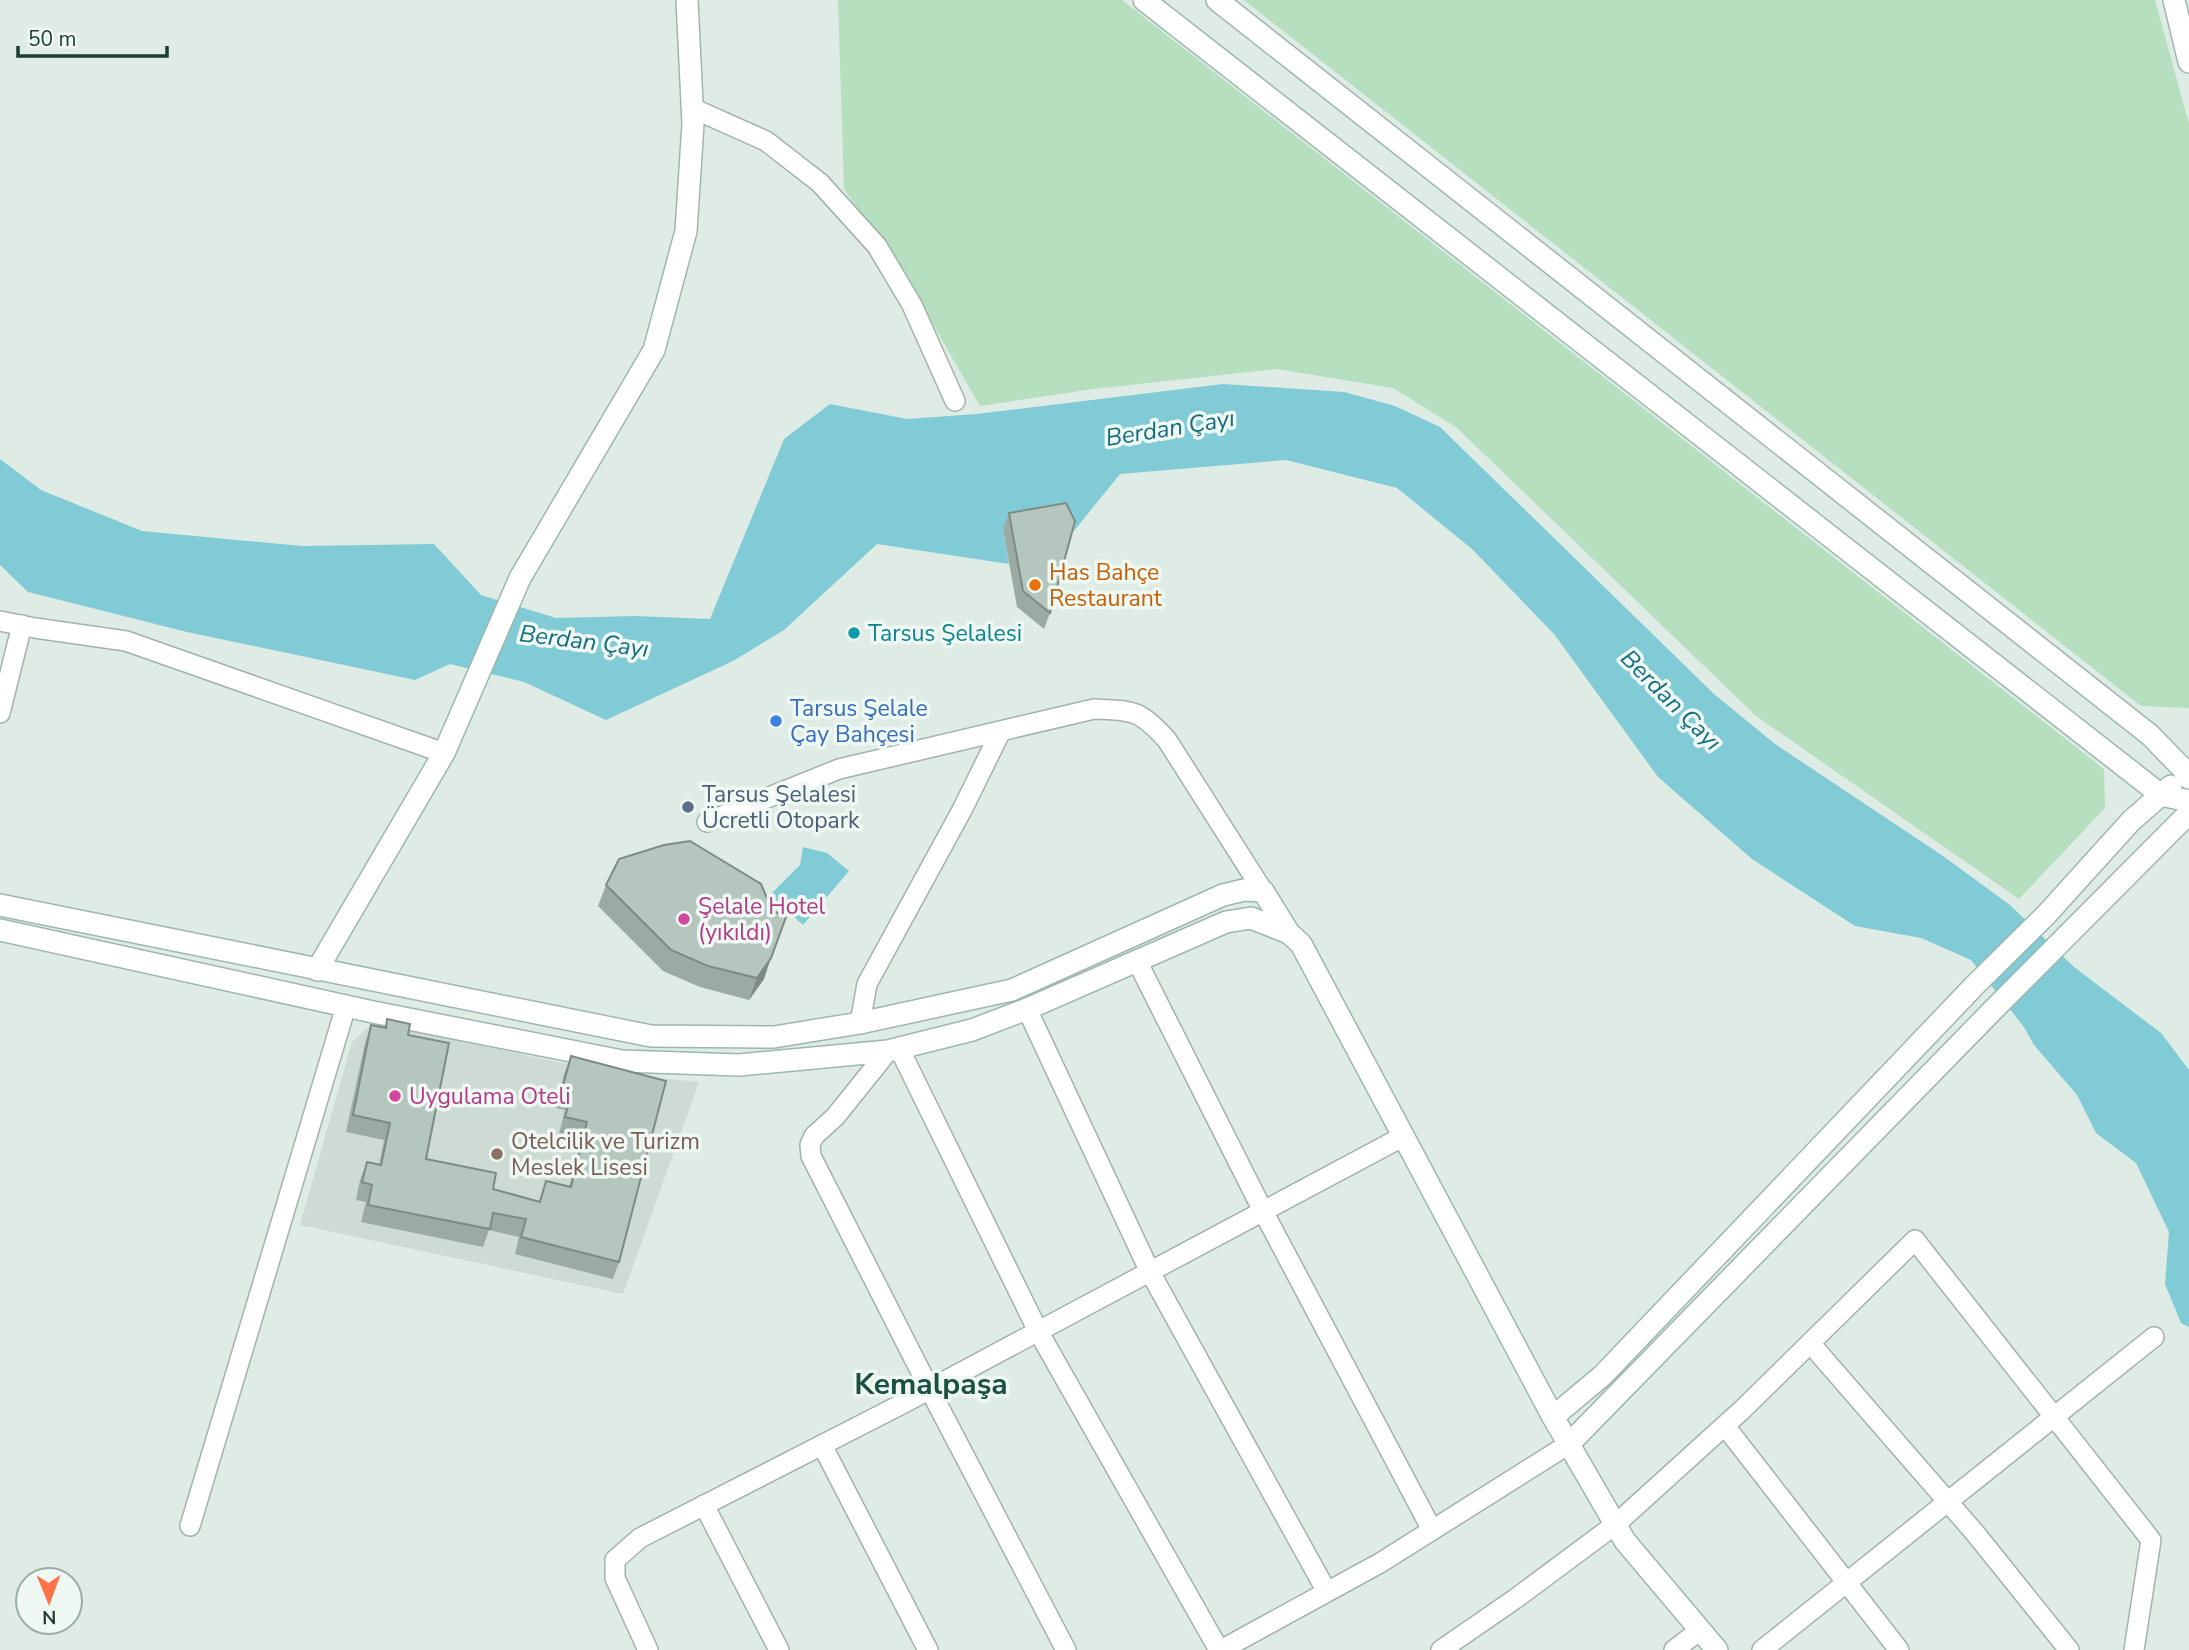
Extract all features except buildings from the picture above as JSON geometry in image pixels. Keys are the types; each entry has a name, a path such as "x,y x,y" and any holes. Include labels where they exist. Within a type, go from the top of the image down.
{"street":[{"path":"317,970 444,753 520,578 654,350 686,231 693,124 687,0"},
{"path":"1144,0 2161,795 2189,801"},
{"path":"1217,0 2150,735 2188,773 2131,821 2046,915 1975,985 1603,1375 1553,1417"},
{"path":"2174,0 2189,70"},
{"path":"692,108 765,141 820,183 877,246 912,305 955,401"},
{"path":"0,621 126,641 444,753"},
{"path":"0,713 22,625"},
{"path":"706,822 839,769 1094,709 1132,711 1152,723 1167,740 1289,933 1301,944 1553,1417 1625,1541 1717,1650"},
{"path":"860,1023 867,984 1001,731"},
{"path":"894,1050 1038,1331 1220,1650 1380,1563 1569,1444 2189,813"},
{"path":"0,905 651,1036 774,1037 860,1023 1012,990 1223,895 1244,890 1263,891"},
{"path":"0,930 346,1006 622,1061 739,1065 894,1050 971,1030 1027,1009 1226,922 1251,918 1289,933"},
{"path":"1137,961 1263,1211 1432,1530"},
{"path":"190,1526 346,1006"},
{"path":"1027,1009 1150,1272 1326,1592"},
{"path":"894,1050 835,1117 814,1136 810,1145 811,1156 1066,1650"},
{"path":"648,1650 615,1578 615,1560 640,1538 930,1390 1404,1136"},
{"path":"1441,1650 1616,1524 1725,1426 1915,1240 2151,1540 2134,1650"},
{"path":"1762,1650 2154,1337"},
{"path":"1810,1343 1948,1502 2069,1650"},
{"path":"1725,1426 1899,1650"},
{"path":"822,1445 928,1650"},
{"path":"704,1505 779,1650"},
{"path":"1674,1650 1700,1630"}],"shaded area":[{"name":"Otelcilik ve Turizm Meslek Lisesi","path":"374,1022 552,1061 649,1077 699,1082 623,1294 300,1225 352,1042"}],"green space":[{"path":"838,0 1122,0 2104,769 2105,808 2019,899 1756,716 1456,427 1393,388 1277,369 1093,389 980,406 924,309 844,189"},
{"path":"1244,0 2155,0 2189,124 2189,708 2141,706"}],"water":[{"name":"Berdan Çayı","path":"1223,384 1344,392 1395,406 1440,427 1714,694 1775,744 1943,856 2010,905 2074,967 2161,1033 2189,1070 2189,1327 2181,1323 2165,1284 2169,1232 2136,1163 2096,1133 2077,1095 2034,1045 2024,1027 1971,960 1921,938 1855,926 1752,859 1658,777 1554,634 1472,549 1397,488 1286,460 1120,474 1069,537 1003,529 1009,564 877,544 784,630 733,661 606,720 524,682 450,664 415,680 187,632 28,592 0,565 0,459 41,490 142,531 302,546 434,544 481,595 556,618 635,616 710,619 784,439 830,404 907,419 976,414"},
{"path":"803,847 827,853 849,871 803,925 770,895 800,865"}],"place":[{"name":"Has Bahçe Restaurant","path":"1035,585"},
{"name":"Tarsus Şelalesi","path":"854,633"},
{"name":"Tarsus Şelale Çay Bahçesi","path":"776,721"},
{"name":"Tarsus Şelalesi Ücretli Otopark","path":"688,807"},
{"name":"Şelale Hotel (yıkıldı)","path":"684,919"},
{"name":"Uygulama Oteli","path":"395,1096"},
{"name":"Otelcilik ve Turizm Meslek Lisesi","path":"497,1154"}],"district":[{"name":"Kemalpaşa","path":"931,1384"}]}
